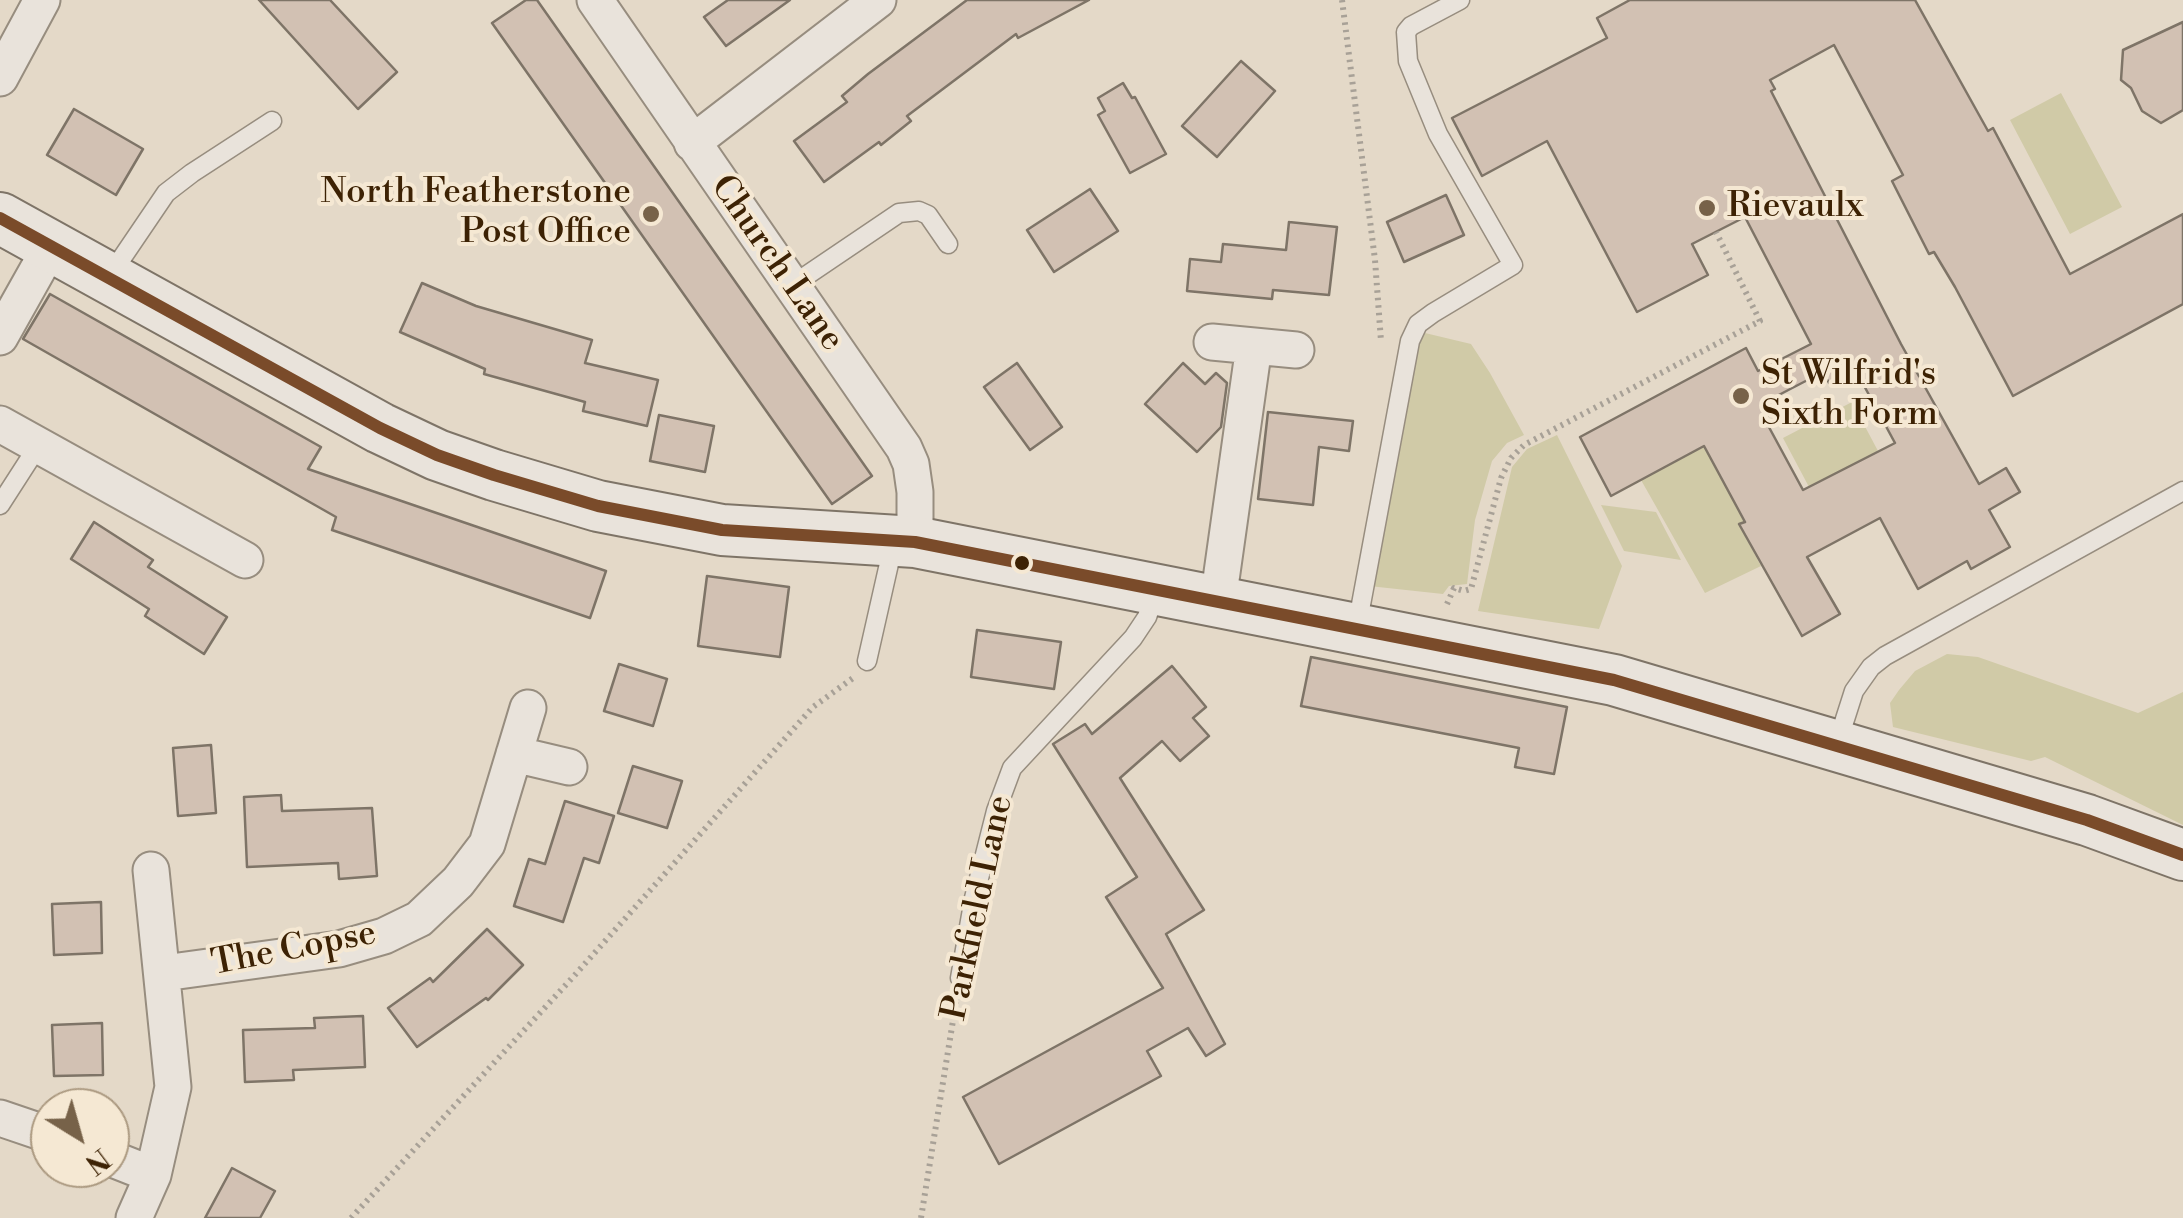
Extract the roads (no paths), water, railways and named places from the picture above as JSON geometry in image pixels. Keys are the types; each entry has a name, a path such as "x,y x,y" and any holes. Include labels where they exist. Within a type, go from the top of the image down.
{"main road":[{"path":"0,218 380,428 494,476 598,506 722,530 905,541 1614,680 2088,820 2183,855"}],"street":[{"path":"0,78 42,0"},
{"name":"Church Lane","path":"595,0 904,448 915,492 905,541"},
{"path":"692,143 859,6"},
{"path":"0,337 52,246"},
{"path":"1212,342 1296,350"},
{"path":"1218,601 1254,346"},
{"path":"0,424 245,560"},
{"name":"The Copse","path":"164,973 339,949 384,936 419,919 458,882 487,844 528,708"},
{"path":"514,754 570,767"},
{"path":"134,1218 153,1175 173,1087 151,870"},
{"path":"0,1118 30,1128"},
{"path":"130,1166 153,1175"}],"lane":[{"path":"1356,632 1410,341 1418,324 1513,265 1438,134 1408,60 1406,32 1410,26 1460,0"},
{"path":"109,277 166,193 272,121"},
{"path":"791,286 900,213 928,214 948,244"},
{"path":"0,505 38,446"},
{"path":"1836,746 1854,690 1884,656 2183,491"},
{"path":"867,661 905,541"},
{"name":"Parkfield Lane","path":"960,978 974,898 996,811 1012,768 1133,638 1147,617 1157,590"}],"place":[{"name":"Rievaulx","path":"1707,208"},
{"name":"North Featherstone Post Office","path":"651,214"},
{"name":"St Wilfrid's Sixth Form","path":"1741,396"}]}
